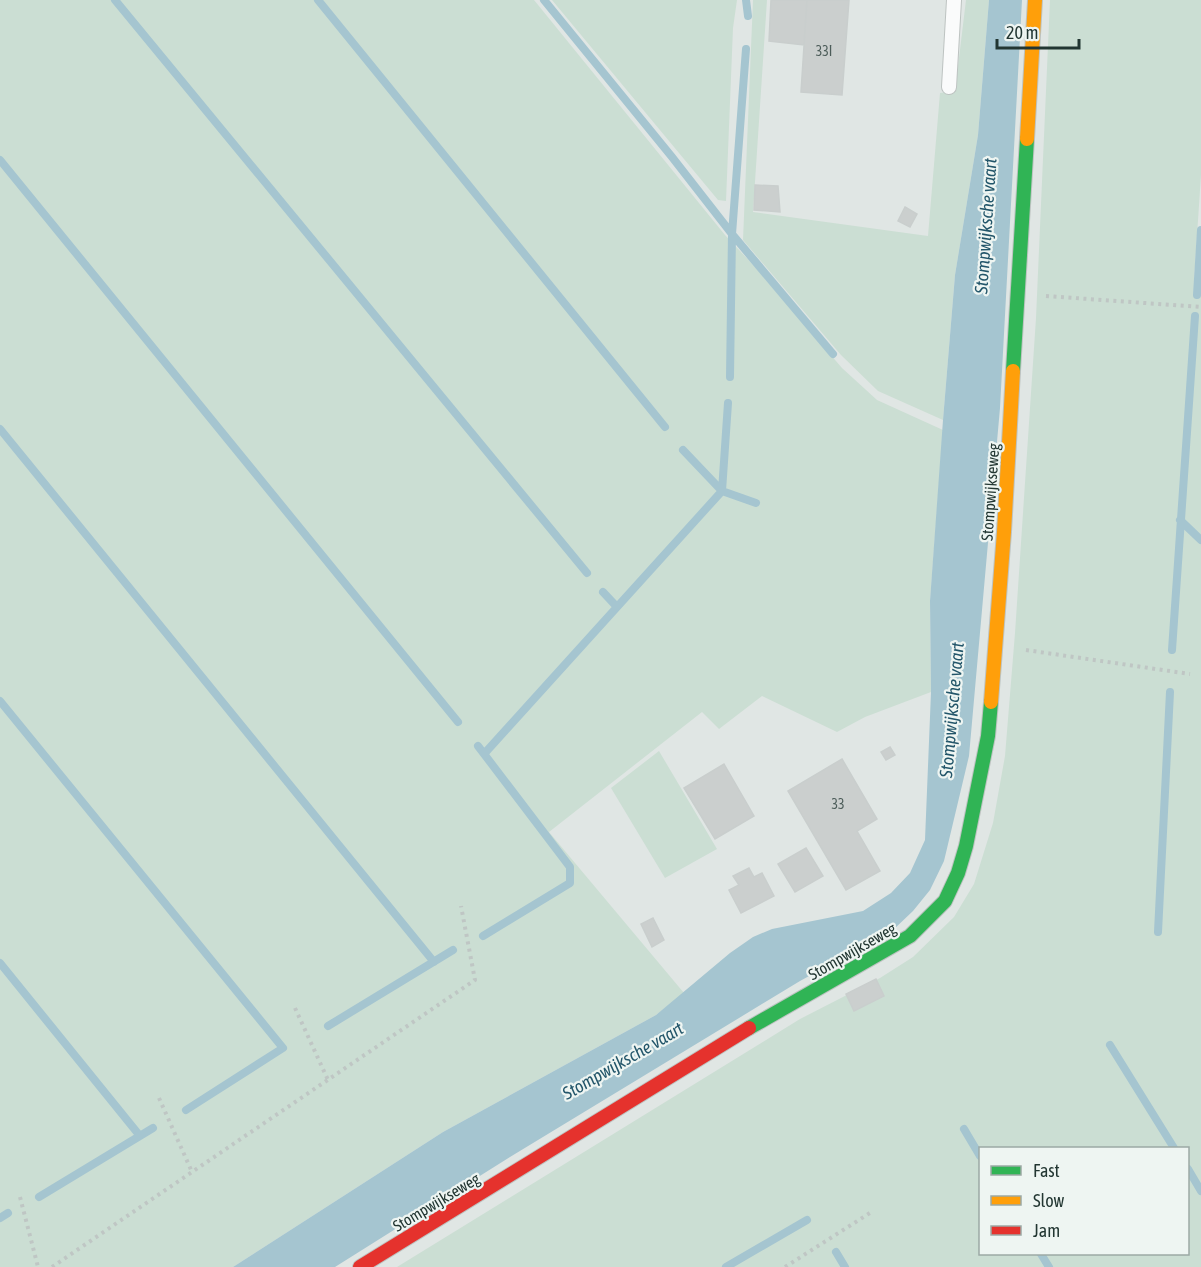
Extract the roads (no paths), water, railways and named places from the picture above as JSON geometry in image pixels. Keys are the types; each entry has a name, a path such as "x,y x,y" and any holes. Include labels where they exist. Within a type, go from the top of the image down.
{"street":[{"name":"Stompwijkseweg","path":"360,1267 512,1176 877,949 910,936 945,901 958,873 966,846 987,736 1004,532 1035,0"}],"lane":[{"path":"949,87 954,0"}],"water":[{"name":"Stompwijksche vaart","path":"989,0 1022,0 1000,408 969,756 944,861 930,890 893,930 800,981 510,1157 335,1267 233,1267 443,1132 656,1015 730,953 753,937 772,929 863,911 891,893 910,873 925,840 931,692 930,601 943,420 955,275 978,135"}],"waterway":[{"path":"115,0 587,573"},
{"path":"318,0 665,427"},
{"path":"544,0 732,234 833,354"},
{"path":"746,0 748,16"},
{"path":"730,377 732,234 746,49"},
{"path":"0,160 458,722"},
{"path":"1197,295 1201,230"},
{"path":"1172,650 1195,316"},
{"path":"484,754 722,491 728,403"},
{"path":"0,429 434,962"},
{"path":"683,450 722,491 756,503"},
{"path":"1180,520 1201,540"},
{"path":"603,592 617,607"},
{"path":"1158,932 1170,692"},
{"path":"0,701 283,1048 186,1110"},
{"path":"478,746 570,867 570,883 483,936"},
{"path":"328,1026 453,950"},
{"path":"0,963 140,1136"},
{"path":"1110,1045 1173,1147"},
{"path":"39,1197 153,1128"},
{"path":"964,1129 979,1154"},
{"path":"1189,1171 1201,1191"},
{"path":"0,1218 8,1213"},
{"path":"726,1267 807,1220"},
{"path":"836,1252 845,1267"},
{"path":"1042,1255 1049,1267"}]}
